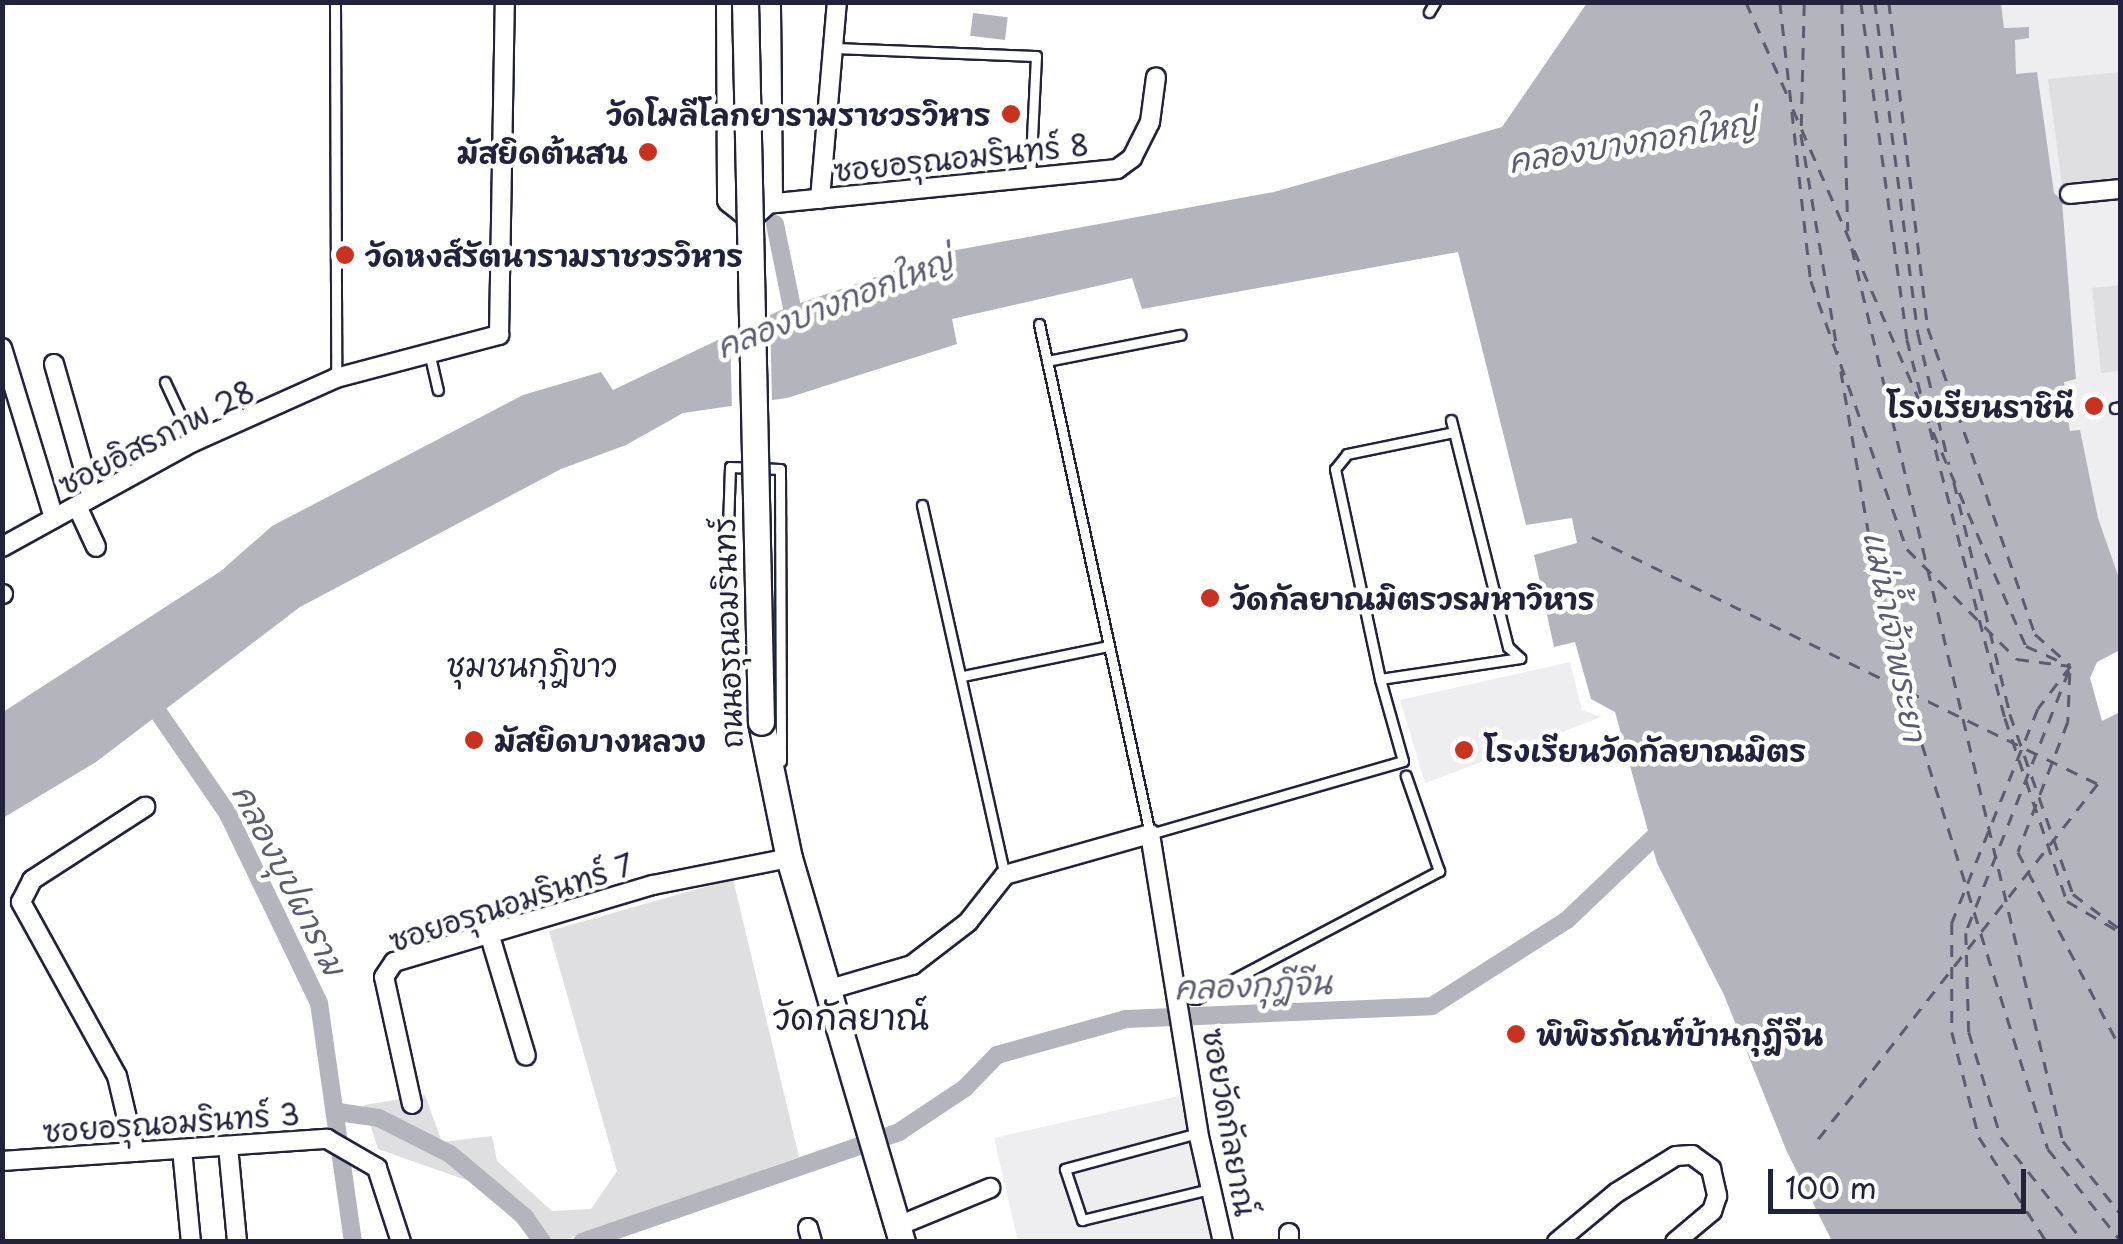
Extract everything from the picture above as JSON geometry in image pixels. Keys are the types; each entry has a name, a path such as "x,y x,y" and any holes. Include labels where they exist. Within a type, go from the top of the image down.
{"main road":[{"path":"729,2 730,199 750,214 766,204 767,2"},
{"name":"ถนนอรุณอมรินทร์","path":"745,2 761,722 788,858 900,1234"}],"street":[{"name":"ซอยอิสรภาพ 28","path":"2,547 194,442 336,378 498,335 505,2"},
{"path":"820,199 830,48 837,2"},
{"name":"ซอยอรุณอมรินทร์ 8","path":"766,204 1030,179 1126,164 1150,122 1156,77"},
{"path":"2070,194 2120,188"},
{"path":"2,348 54,518"},
{"path":"54,364 96,547"},
{"path":"136,1152 117,1076 20,902 32,880 145,807"},
{"path":"827,990 912,965 968,922 1005,875 1150,834"},
{"name":"ซอยวัดกัลยาณ์","path":"1150,834 1187,1034 1198,1132 1223,1242"},
{"name":"ซอยอรุณอมรินทร์ 7","path":"412,1104 385,970 489,933 654,886 788,858"},
{"path":"489,933 526,1056"},
{"name":"ซอยอรุณอมรินทร์ 3","path":"2,1161 327,1139 347,1146 378,1168 388,1184 401,1242"},
{"path":"228,1146 238,1242"},
{"path":"182,1149 192,1242"},
{"path":"1557,1242 1616,1192 1676,1156 1692,1155 1711,1169 1716,1196 1712,1211 1676,1242"},
{"path":"900,1234 990,1188"}],"lane":[{"path":"335,2 336,378"},
{"path":"830,48 1036,56 1030,179"},
{"path":"1039,324 1150,834 1403,761 1380,679 1335,469 1347,454 1454,432"},
{"path":"1047,361 1180,335"},
{"path":"429,352 438,390"},
{"path":"164,382 194,442"},
{"path":"1380,679 1520,658 1508,647 1451,420"},
{"path":"728,526 730,467 780,469 780,756 798,888"},
{"path":"922,505 1005,875"},
{"path":"963,676 1108,646"},
{"path":"1180,999 1196,1000 1332,922 1435,875 1440,864 1406,776"},
{"path":"1198,1132 1065,1168 1082,1220 1210,1189"}],"shaded area":[{"path":"2001,3 2120,3 2120,581 2098,518 2080,431 2071,431 2064,381 2076,378 2062,200 2054,194 2036,72 2016,75 2015,40 2029,27 2004,28"},
{"path":"2120,72 2120,179 2062,185 2048,79"},
{"path":"2120,285 2120,371 2101,373 2092,288"},
{"name":"โรงเรียนวัดกัลยาณมิตร","path":"1570,662 1582,710 1602,717 1425,783 1400,700"},
{"path":"733,879 799,1157 562,1241 532,1241 486,1187 378,1149 364,1105 425,1095 442,1142 492,1136 497,1161 552,1211 591,1209 617,1171 549,931"},
{"path":"1188,1094 1222,1241 1018,1241 994,1138"}],"water":[{"path":"1587,3 2001,3 2004,28 2029,27 2029,38 2015,40 2016,74 2037,72 2054,193 2062,200 2076,379 2064,382 2070,431 2080,430 2098,518 2120,581 2120,1241 1832,1241 1787,1152 1724,995 1657,863 1615,712 1591,699 1575,642 1554,647 1534,555 1577,543 1572,518 1526,525 1458,252 1142,309 1132,278 952,319 957,344 787,398 683,413 626,445 561,469 300,607 96,762 3,818 3,712 221,571 272,526 523,395 601,372 613,390 783,309 951,251 1274,192 1502,127"},
{"path":"973,13 1008,17 1005,40 970,36"}],"pier":[{"path":"770,310 772,405 732,411 730,330"},
{"path":"2120,650 2120,712 2102,721 2090,678 2097,662"}],"waterway":[{"name":"คลองบางกอกใหญ่","path":"775,224 796,327"},
{"name":"คลองบุปผาราม","path":"147,696 228,814 319,1003 353,1242"},
{"name":"คลองกุฎีจีน","path":"582,1242 899,1132 965,1088 997,1055 1126,1019 1432,1006 1567,920 1669,823"},
{"name":"คลองกุฎีจีน","path":"338,1112 379,1118 450,1154 524,1216 542,1242"}],"ferry route":[{"path":"1746,2 1790,101"},
{"path":"1780,2 1811,281 1907,549 2017,659 2071,666 2038,709 1952,923 1952,1032 1979,1137 2047,1242"},
{"path":"1801,126 1804,2"},
{"path":"1842,2 1848,231"},
{"path":"1861,2 1907,339 1925,410"},
{"path":"1875,2 1918,333 1949,464"},
{"path":"1889,2 1928,328 2035,634 2070,665"},
{"path":"1793,109 2026,646 2064,663"},
{"path":"1801,134 1838,353"},
{"path":"1852,248 2063,1141 2120,1213"},
{"path":"1841,371 1883,618 2048,1149 2120,1240"},
{"path":"1930,428 2005,718 2067,901 2120,932"},
{"path":"1954,482 2010,714 2073,894 2120,929"},
{"path":"1592,537 2098,784 1815,1144"},
{"path":"2069,671 1966,933 1969,1032 2001,1137 2084,1242"},
{"path":"2070,673 2068,722 2018,852 2120,1047"}],"place":[{"name":"วัดโมลีโลกยารามราชวรวิหาร","path":"1011,114"},
{"name":"มัสยิดต้นสน","path":"648,152"},
{"name":"วัดหงส์รัตนารามราชวรวิหาร","path":"345,255"},
{"name":"โรงเรียนราชินี","path":"2094,406"},
{"name":"วัดกัลยาณมิตรวรมหาวิหาร","path":"1210,598"},
{"name":"มัสยิดบางหลวง","path":"474,740"},
{"name":"โรงเรียนวัดกัลยาณมิตร","path":"1464,750"},
{"name":"พิพิธภัณฑ์บ้านกุฎีจีน","path":"1516,1034"}],"district":[{"name":"ชุมชนกุฎิขาว","path":"532,664"},
{"name":"วัดกัลยาณ์","path":"851,1016"}],"water label":[{"name":"แม่น้ำเจ้าพระยา","path":"1896,636"}]}
